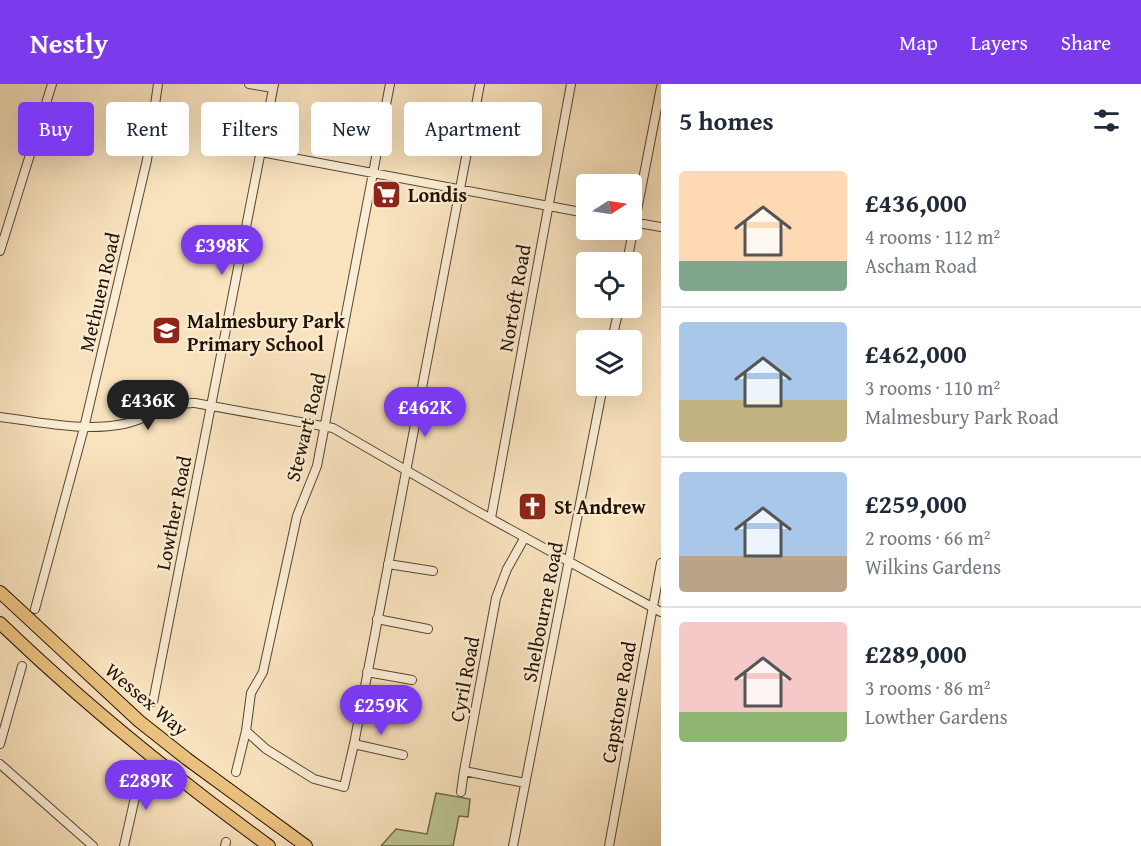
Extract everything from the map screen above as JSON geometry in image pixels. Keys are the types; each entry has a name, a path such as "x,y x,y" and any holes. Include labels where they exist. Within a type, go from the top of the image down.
{"highway":[{"name":"Wessex Way","path":"0,592 139,721 196,766 306,846"},
{"path":"0,623 113,726 169,772 269,846"}],"street":[{"path":"0,250 52,84"},
{"name":"Methuen Road","path":"35,609 84,428 147,160 158,84"},
{"path":"249,84 273,86"},
{"name":"Stewart Road","path":"236,772 246,731 251,693 263,672 297,516 314,475 325,426 390,84"},
{"path":"246,731 266,748 315,779 344,787 480,84"},
{"name":"Nortoft Road","path":"491,518 571,84"},
{"name":"Lowther Road","path":"270,102 273,86"},
{"path":"642,179 661,87"},
{"name":"Lowther Road","path":"153,702 260,156"},
{"path":"282,156 576,211"},
{"path":"642,224 661,227"},
{"name":"Shelbourne Road","path":"513,846 601,396"},
{"path":"0,417 84,428 107,427 141,420 177,404 195,403 333,428 406,471 657,609"},
{"name":"Cyril Road","path":"460,792 496,598 507,569 525,537"},
{"name":"Capstone Road","path":"609,846 657,609 661,563"},
{"path":"388,564 433,571"},
{"path":"377,619 428,629"},
{"path":"0,744 22,666"},
{"path":"367,672 412,680"},
{"path":"354,744 403,755"},
{"path":"0,764 93,846"},
{"path":"124,846 141,771"},
{"path":"464,771 525,783"}],"green space":[{"path":"436,793 470,799 468,817 459,816 453,846 381,846 396,829 427,834"}],"place":[{"name":"Londis","path":"387,194"},
{"name":"Malmesbury Park Primary School","path":"166,331"},
{"name":"St Andrew","path":"533,506"}]}
